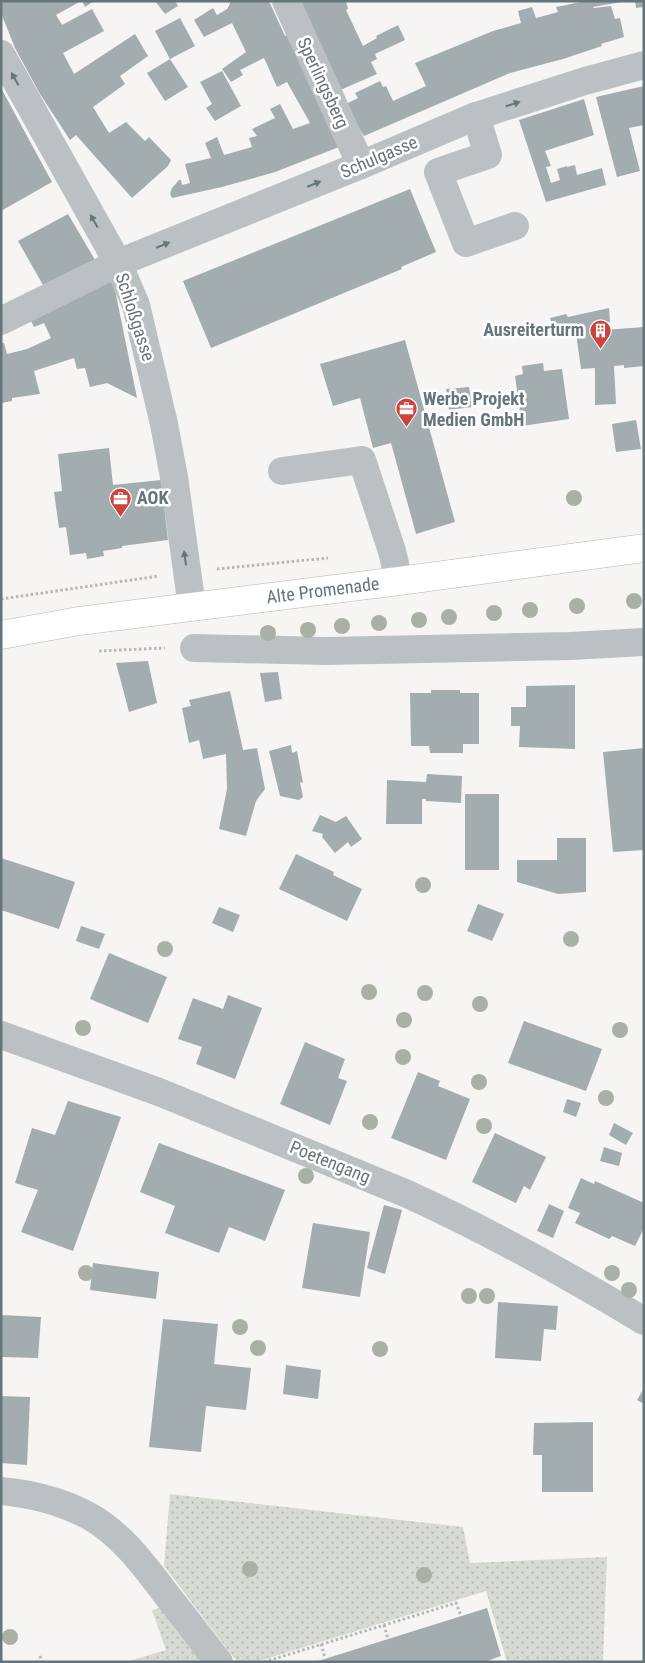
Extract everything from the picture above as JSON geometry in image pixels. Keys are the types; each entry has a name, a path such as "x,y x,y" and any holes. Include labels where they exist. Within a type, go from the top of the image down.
{"main road":[{"name":"Alte Promenade","path":"1,635 79,621 644,548"}],"street":[{"name":"Sperlingsberg","path":"286,1 361,165"},
{"name":"Schloßgasse","path":"1,54 118,263 136,305 164,424 174,477 192,607"},
{"name":"Schulgasse","path":"1,320 118,263 361,165 476,116 585,81 644,65"},
{"path":"476,116 488,155 438,172 466,242 515,226"},
{"path":"282,471 362,460 392,551 399,581"},
{"path":"194,648 336,650 570,646 644,642"},
{"name":"Poetengang","path":"1,1034 159,1092 405,1193 575,1280 644,1321"},
{"path":"1,1491 31,1494 66,1505 90,1517 113,1533 151,1574 219,1662"}],"path":[{"path":"95,651 194,648"},
{"path":"264,1662 456,1603 461,1616"},
{"path":"384,1625 388,1639"},
{"path":"321,1644 325,1658"},
{"path":"40,1656 42,1662"}],"shaded area":[{"path":"170,1494 463,1527 470,1563 607,1557 603,1662 507,1662 486,1591 256,1662 237,1662 164,1566"},
{"path":"163,1607 210,1662 126,1662 166,1650 152,1610"}],"building":[{"path":"1,1 81,1 56,15 62,25 92,9 104,31 63,53 74,74 135,34 148,56 120,76 125,84 93,107 109,133 126,122 145,141 149,137 171,160 168,166 132,198 76,135 70,140 40,94 15,48 1,13"},
{"path":"82,1 94,1 85,7"},
{"path":"155,1 175,1 178,6 165,14"},
{"path":"230,1 269,1 285,36 287,35 339,147 275,172 222,187 172,198 170,194 172,188 179,180 181,180 182,185 190,183 185,164 211,158 205,143 217,137 224,155 252,147 249,138 257,136 252,129 275,118 270,109 280,104 293,129 310,123 287,82 277,87 264,58 240,70 243,75 231,82 222,69 246,52 232,23 204,37 194,20 213,8 217,15 227,9"},
{"path":"296,1 346,1 348,9 346,10 363,46 377,38 376,36 398,25 405,40 375,54 377,59 371,62 377,74 338,91"},
{"path":"586,1 627,1 593,7 611,6 615,19 620,18 624,37 563,59 510,73 364,136 344,105 358,98 355,93 380,81 383,87 386,86 393,101 426,86 415,63 493,31 521,23 518,11 532,7 536,18 558,12 556,7"},
{"path":"635,1 644,1 644,7 636,8"},
{"path":"180,18 195,46 170,59 155,31"},
{"path":"170,59 188,87 165,101 147,73"},
{"path":"222,71 241,106 215,121 206,108 212,104 200,82"},
{"path":"644,86 644,125 629,128 640,171 617,177 596,97"},
{"path":"1,88 52,182 1,211"},
{"path":"584,99 594,135 545,151 551,166 546,167 551,183 560,180 557,169 567,166 575,165 577,175 602,168 606,185 546,202 519,120"},
{"path":"410,189 436,252 401,267 402,269 211,348 183,281"},
{"path":"68,214 98,265 47,292 18,241"},
{"path":"113,280 137,398 107,383 90,387 85,368 77,369 74,358 34,371 40,394 12,398 12,401 1,403 1,343 4,343 7,354 27,349 51,338 44,323 34,327 30,319"},
{"path":"609,308 610,322 603,323 604,330 644,327 644,366 624,368 624,365 614,366 616,404 595,405 595,368 581,369 576,333 555,336 550,318 566,314 568,317"},
{"path":"405,340 455,522 416,534 391,443 373,448 360,398 333,406 320,364"},
{"path":"543,363 544,371 562,369 569,419 522,426 515,376 523,374 522,366"},
{"path":"469,387 472,407 449,410 446,389"},
{"path":"636,420 641,449 616,452 612,424"},
{"path":"109,448 113,485 161,480 168,540 122,546 122,548 103,551 104,556 87,559 86,553 70,555 66,527 59,528 54,492 62,491 58,454"},
{"path":"148,661 157,703 129,712 116,663"},
{"path":"278,672 282,699 265,702 260,673"},
{"path":"575,685 575,749 519,747 520,726 511,726 511,707 526,707 526,686"},
{"path":"431,690 460,690 460,693 479,693 479,744 463,744 463,753 430,753 429,746 411,746 410,693 431,693"},
{"path":"230,691 243,750 257,748 265,789 256,801 246,836 219,829 227,789 226,754 203,759 199,740 189,743 182,708 191,706 189,700"},
{"path":"291,745 292,753 297,751 303,783 300,782 303,797 299,800 280,796 269,751"},
{"path":"644,748 644,850 613,852 603,752"},
{"path":"427,774 462,776 461,803 426,801 426,799 422,799 422,824 386,824 387,780 426,782"},
{"path":"465,794 499,794 499,870 465,870"},
{"path":"320,815 336,822 346,816 362,839 351,847 348,842 335,853 322,837 323,834 312,831"},
{"path":"557,838 586,838 586,892 558,894 517,882 517,860 557,860"},
{"path":"296,854 334,872 333,875 362,889 347,921 279,889"},
{"path":"1,858 75,882 59,929 1,910"},
{"path":"478,904 504,914 492,941 467,931"},
{"path":"219,907 240,915 233,932 212,923"},
{"path":"81,926 105,934 99,949 76,941"},
{"path":"109,953 167,977 148,1023 90,999"},
{"path":"228,995 262,1008 235,1079 196,1064 202,1047 178,1039 193,998 223,1009"},
{"path":"524,1021 602,1049 586,1091 508,1063"},
{"path":"305,1042 345,1059 338,1078 347,1081 330,1125 280,1104"},
{"path":"418,1072 440,1081 438,1086 470,1099 446,1160 391,1138"},
{"path":"567,1099 581,1103 576,1117 563,1112"},
{"path":"68,1101 121,1117 73,1251 21,1232 38,1190 15,1183 32,1128 55,1135"},
{"path":"614,1123 633,1133 626,1145 609,1135"},
{"path":"495,1133 546,1157 530,1190 524,1186 516,1203 472,1182"},
{"path":"159,1143 285,1190 265,1241 229,1227 219,1253 165,1233 175,1206 140,1192"},
{"path":"604,1147 622,1153 619,1166 600,1161"},
{"path":"581,1178 594,1184 595,1181 644,1203 644,1228 635,1246 612,1236 609,1239 575,1223 580,1213 568,1208"},
{"path":"549,1204 564,1211 553,1238 537,1231"},
{"path":"384,1205 402,1210 385,1274 367,1268"},
{"path":"313,1223 370,1232 360,1297 302,1288"},
{"path":"93,1263 159,1272 156,1299 90,1290"},
{"path":"498,1302 558,1306 556,1330 544,1329 541,1361 495,1358"},
{"path":"1,1315 41,1317 38,1358 1,1357"},
{"path":"163,1319 218,1324 214,1364 251,1368 246,1410 206,1406 201,1452 149,1447"},
{"path":"286,1365 321,1370 318,1399 283,1394"},
{"path":"644,1388 644,1404 637,1400"},
{"path":"1,1396 30,1397 27,1465 1,1463"},
{"path":"593,1422 593,1492 542,1492 542,1455 533,1455 534,1423"},
{"path":"487,1608 501,1656 484,1662 315,1662"}],"place":[{"name":"Ausreiterturm","path":"600,349"},
{"name":"Werbe Projekt Medien GmbH","path":"407,428"},
{"name":"AOK","path":"121,517"}]}
